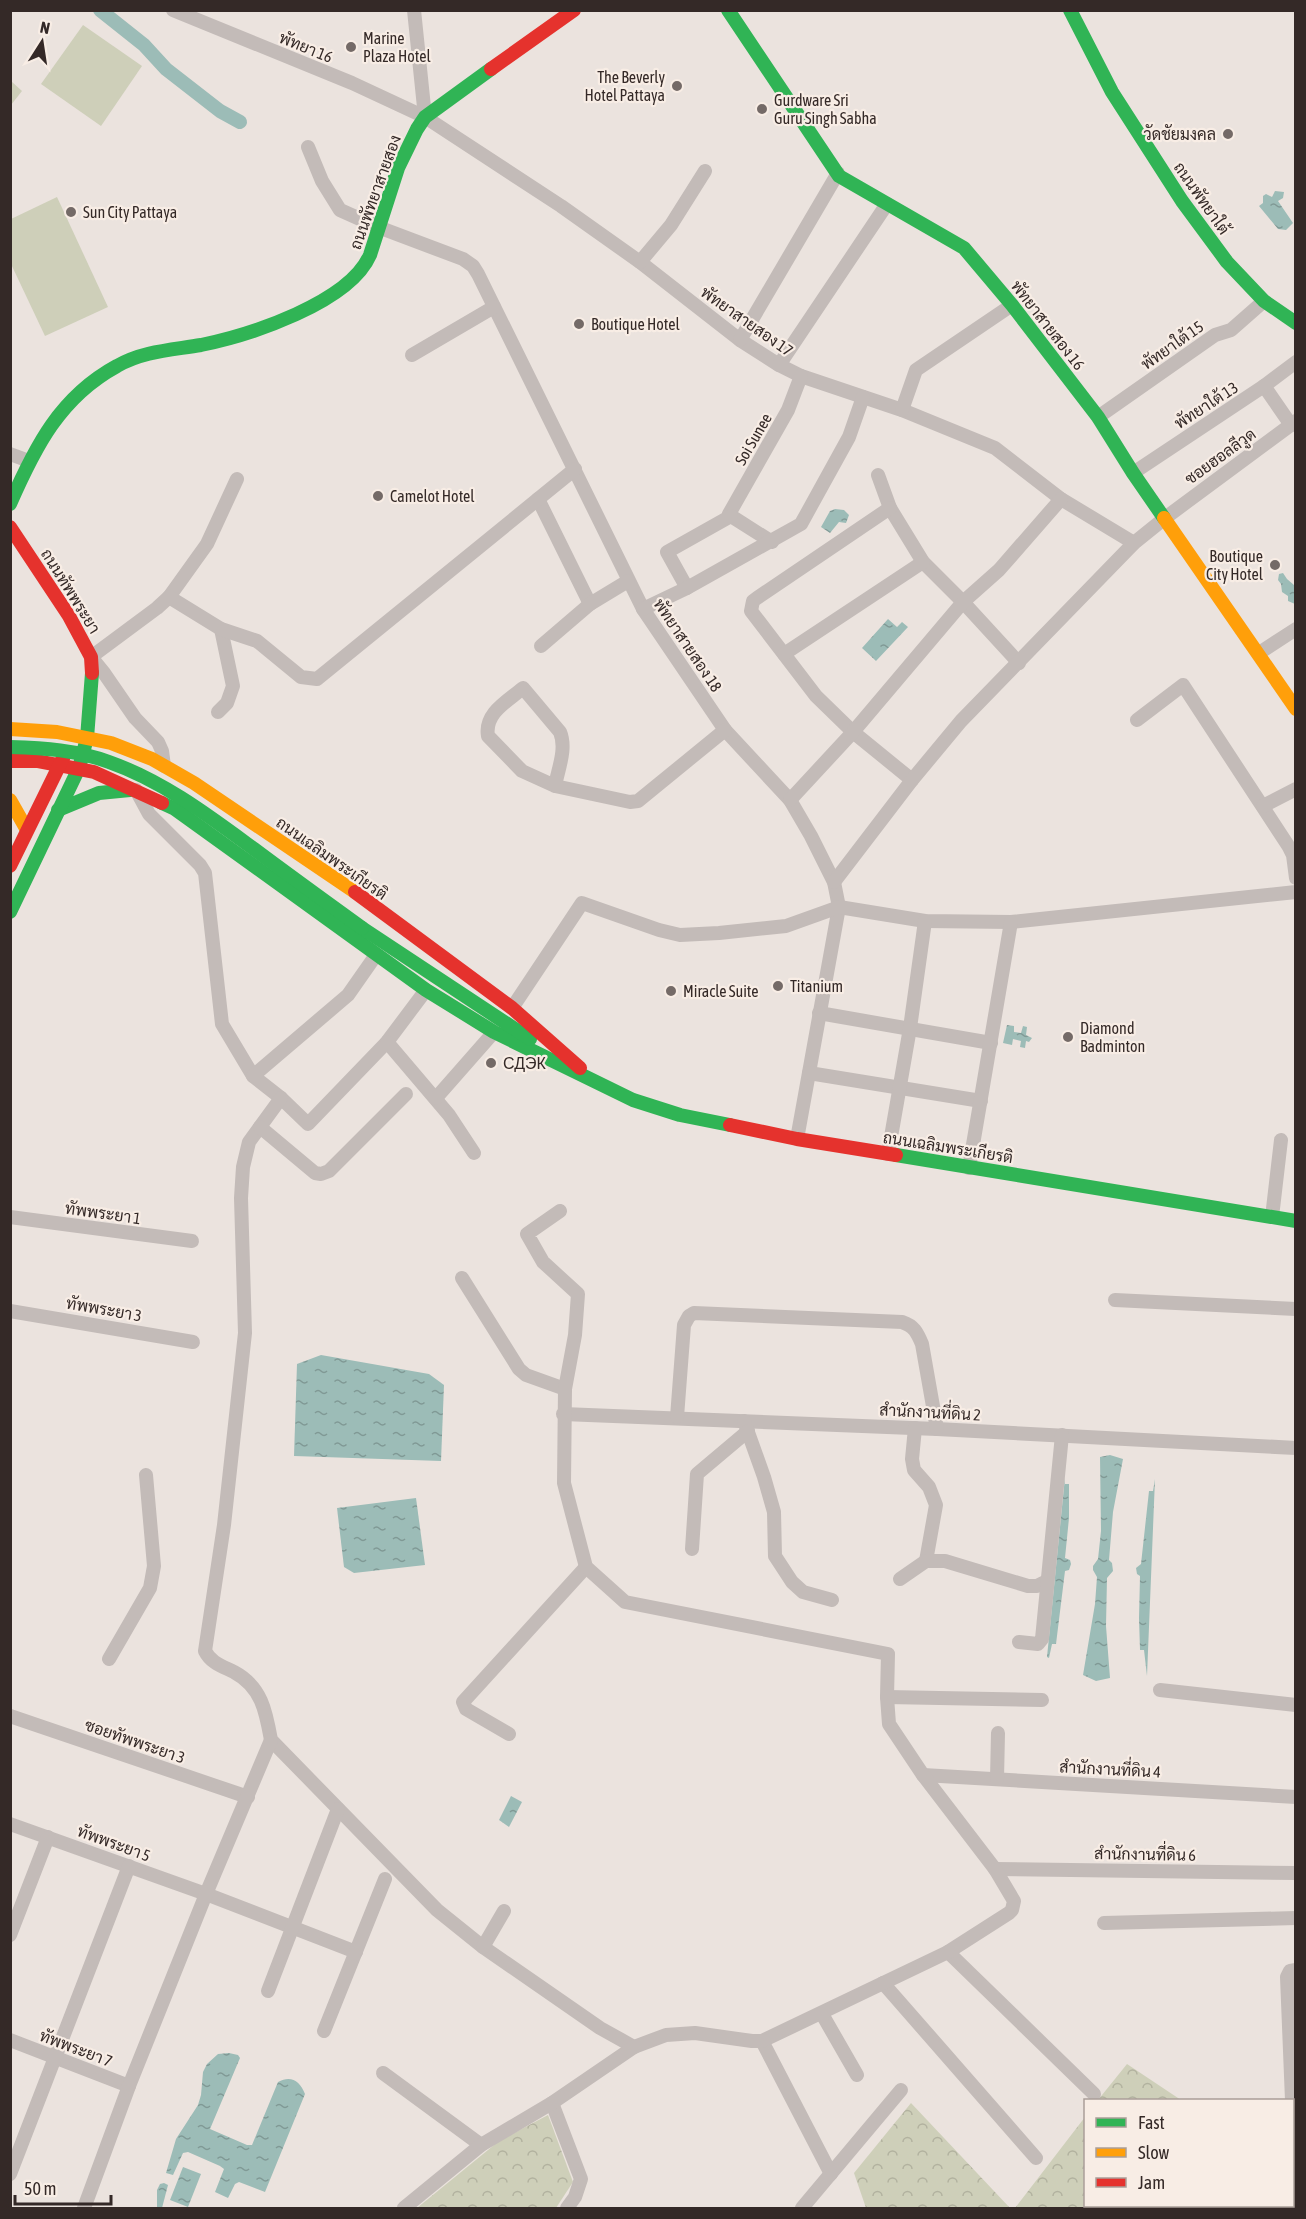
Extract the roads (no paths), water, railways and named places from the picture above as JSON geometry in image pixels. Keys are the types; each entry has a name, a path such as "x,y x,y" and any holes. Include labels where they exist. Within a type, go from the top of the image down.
{"main road":[{"name":"ถนนพัทยาสายสอง","path":"10,504 42,438 94,380 129,360 232,337 283,321 342,289 365,267 414,131 425,117 574,10"},
{"name":"พัทยาสายสอง 16","path":"728,10 838,173 964,248 1012,305 1098,417 1133,473 1296,709"},
{"name":"ถนนพัทยาใต้","path":"1070,10 1112,92 1182,201 1227,262 1263,301 1296,323"},
{"name":"ถนนทัพพระยา","path":"10,527 69,616 91,657 93,679 87,738 79,768 10,912"},
{"name":"ถนนเฉลิมพระเกียรติ","path":"10,729 72,735 132,750 194,783 346,886 512,1008 600,1085"},
{"path":"10,866 60,765 72,735"},
{"path":"10,747 44,748 93,756 161,784 191,803 362,928 600,1085"},
{"name":"ถนนเฉลิมพระเกียรติ","path":"10,761 37,761 94,772 175,809 426,990 494,1032 633,1100 680,1114 797,1139 1296,1221"},
{"path":"175,809 174,801 177,794 194,783"},
{"path":"58,810 99,793 136,790"},
{"path":"10,800 27,830"},
{"path":"10,876 24,882"}],"street":[{"name":"พัทยา 16","path":"172,10 188,14 352,83 425,117"},
{"path":"414,10 425,117"},
{"name":"พัทยาสายสอง 17","path":"425,117 561,206 640,262 740,340 779,365 801,376 903,410 995,447 1061,499 1134,543"},
{"name":"พัทยาสายสอง 18","path":"308,147 322,181 340,210 463,259 473,266 643,609 726,730 790,800 834,882 839,907 797,1139"},
{"path":"640,262 671,225 705,171"},
{"path":"740,340 838,173"},
{"path":"779,365 887,204"},
{"name":"พัทยาใต้ 15","path":"1098,417 1215,335 1231,330 1263,301"},
{"path":"903,410 916,370 1012,305"},
{"path":"412,355 494,306"},
{"name":"พัทยาใต้ 13","path":"1133,473 1264,386 1296,362"},
{"name":"Soi Sunee","path":"731,516 729,514 788,410 801,376"},
{"path":"1264,386 1293,423"},
{"path":"643,609 687,588 801,524 849,437 863,397"},
{"name":"ซอยฮอลลีวูด","path":"834,882 912,780 961,721 1134,543 1293,423"},
{"path":"10,454 29,461"},
{"path":"169,597 221,629 257,641 301,677 317,679 575,469"},
{"path":"878,476 890,508 923,562 1019,663"},
{"path":"164,766 158,742 135,718 91,657 169,597 207,544 237,479"},
{"path":"538,498 591,604"},
{"path":"790,800 853,732 963,602 999,570 1061,499"},
{"path":"890,508 753,601 751,611 816,696 853,732 912,780"},
{"path":"687,588 668,552 731,516 772,542"},
{"path":"784,654 923,562"},
{"path":"541,646 591,604 628,581"},
{"path":"218,712 227,703 233,686 221,629"},
{"path":"1259,653 1296,629"},
{"path":"1137,720 1184,685 1289,847 1293,855 1296,878"},
{"path":"555,786 563,738 561,732 523,688 493,713 488,721 488,736 522,771 555,786 630,802 638,801 726,730"},
{"path":"1263,806 1296,789"},
{"path":"136,790 149,814 200,865 205,873 222,1024 253,1076 281,1098 308,1124 387,1042 426,990"},
{"path":"512,1008 582,903 680,935 786,926 839,907 925,921 1011,922 1296,892"},
{"path":"888,1154 910,1028 925,921"},
{"path":"969,1168 1011,922"},
{"path":"253,1076 348,995 376,955"},
{"path":"819,1014 991,1043"},
{"path":"436,1098 494,1032"},
{"path":"387,1042 436,1098 474,1153"},
{"path":"809,1073 981,1101"},
{"path":"261,1127 315,1173 321,1174 329,1171 406,1094"},
{"path":"281,1098 249,1142 243,1167 241,1198 245,1333 224,1526 205,1651 210,1660 238,1674 256,1690 264,1705 271,1740 437,1910 483,1947 600,2028 634,2047"},
{"path":"1272,1217 1281,1140"},
{"path":"405,2208 481,2145 552,2103 634,2047 666,2035 695,2033 762,2041 948,1952 1012,1910 1014,1901 995,1869 923,1775 889,1724 888,1654 625,1602 586,1567 564,1483 563,1414 575,1335 578,1294 543,1262 527,1234 560,1211"},
{"name":"ทัพพระยา 1","path":"10,1217 192,1241"},
{"path":"462,1278 519,1369 526,1375 565,1389"},
{"path":"1115,1300 1296,1309"},
{"name":"ทัพพระยา 3","path":"10,1311 193,1342"},
{"path":"677,1417 685,1320 694,1313 902,1322 917,1331 922,1344 937,1429"},
{"name":"สำนักงานที่ดิน 2","path":"563,1414 677,1417 746,1426 915,1428 1296,1448"},
{"path":"692,1549 697,1474 746,1426 774,1512 775,1556 792,1582 802,1592 832,1600"},
{"path":"915,1428 912,1459 914,1470 929,1487 936,1505 926,1561"},
{"path":"1019,1642 1038,1644 1042,1639 1062,1435"},
{"path":"108,1659 150,1588 153,1576 146,1475"},
{"path":"900,1579 926,1561 945,1561 1028,1586 1037,1586 1047,1581"},
{"path":"509,1734 466,1709 463,1702 586,1567"},
{"path":"1160,1690 1296,1705"},
{"path":"887,1697 1042,1700"},
{"name":"ซอยทัพพระยา 3","path":"10,1716 248,1797"},
{"path":"998,1733 998,1779"},
{"path":"84,2208 129,2086 271,1740"},
{"name":"สำนักงานที่ดิน 4","path":"923,1775 1296,1797"},
{"path":"268,1990 338,1809"},
{"name":"ทัพพระยา 5","path":"10,1824 206,1894 356,1952"},
{"path":"10,1935 48,1837"},
{"path":"10,2174 129,1866"},
{"name":"สำนักงานที่ดิน 6","path":"995,1869 1296,1873"},
{"path":"324,2031 385,1879"},
{"path":"483,1947 504,1911"},
{"path":"1104,1923 1296,1918"},
{"path":"948,1952 1094,2094"},
{"path":"1292,2099 1293,2060 1287,1977 1290,1971 1296,1970"},
{"path":"883,1983 1036,2158"},
{"path":"822,2014 857,2075"},
{"name":"ทัพพระยา 7","path":"10,2040 129,2086"},
{"path":"762,2041 831,2174"},
{"path":"384,2073 481,2145"},
{"path":"802,2208 901,2090"},
{"path":"552,2103 581,2179 575,2197 567,2208"}],"water":[{"path":"1275,191 1284,192 1283,198 1278,201 1293,223 1286,230 1278,229 1259,206 1263,203 1263,196 1266,194 1272,197"},
{"path":"844,510 849,515 846,523 839,522 830,533 821,527 830,511"},
{"path":"1283,573 1294,585 1295,604 1288,601 1288,596 1282,592 1278,580 1279,574"},
{"path":"888,619 897,627 902,622 908,627 876,661 862,648"},
{"path":"1007,1025 1014,1026 1014,1032 1021,1033 1023,1026 1027,1027 1026,1035 1032,1038 1029,1042 1026,1041 1025,1048 1020,1047 1021,1041 1013,1039 1012,1045 1003,1043"},
{"path":"321,1355 429,1374 444,1385 441,1461 294,1456 297,1364"},
{"path":"1110,1455 1123,1459 1113,1512 1109,1560 1113,1571 1107,1578 1106,1626 1110,1678 1096,1681 1083,1675 1095,1604 1097,1577 1093,1566 1098,1559 1101,1531 1100,1457"},
{"path":"1065,1477 1065,1484 1069,1484 1069,1518 1065,1558 1070,1560 1071,1564 1069,1570 1065,1571 1056,1644 1052,1644 1049,1658 1047,1657"},
{"path":"1155,1479 1147,1676 1144,1650 1140,1650 1140,1576 1136,1568 1141,1564 1149,1491 1153,1491"},
{"path":"416,1498 425,1565 354,1573 344,1567 337,1508"},
{"path":"511,1796 522,1802 509,1827 499,1820"},
{"path":"218,2054 238,2055 240,2058 210,2129 252,2145 278,2082 287,2079 294,2080 305,2094 265,2192 239,2182 235,2184 228,2198 215,2192 224,2169 188,2152 183,2153 173,2175 166,2173 176,2139 198,2105 203,2072 207,2064"},
{"path":"183,2167 201,2174 188,2207 170,2200"},
{"path":"160,2184 168,2185 162,2208 157,2208 157,2190"}],"waterway":[{"path":"100,10 144,45 166,69 220,111 240,122"}],"place":[{"name":"Marine Plaza Hotel","path":"351,47"},
{"name":"The Beverly Hotel Pattaya","path":"677,86"},
{"name":"Gurdware Sri Guru Singh Sabha","path":"762,109"},
{"name":"วัดชัยมงคล","path":"1228,134"},
{"name":"Sun City Pattaya","path":"71,212"},
{"name":"Boutique Hotel","path":"579,324"},
{"name":"Camelot Hotel","path":"378,496"},
{"name":"Boutique City Hotel","path":"1275,565"},
{"name":"Titanium","path":"778,986"},
{"name":"Miracle Suite","path":"671,991"},
{"name":"Diamond Badminton","path":"1068,1037"},
{"name":"СДЭК","path":"491,1063"}]}
